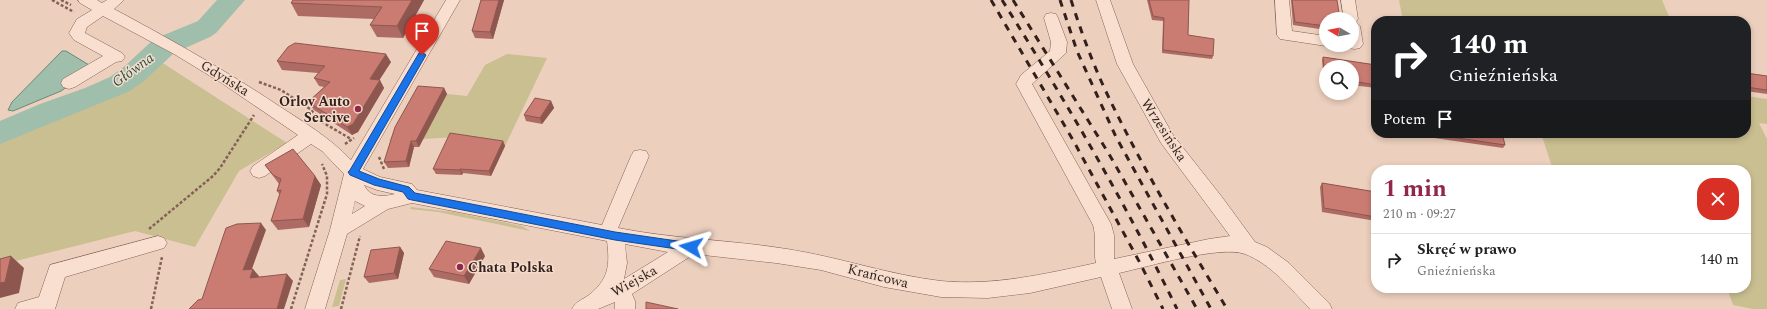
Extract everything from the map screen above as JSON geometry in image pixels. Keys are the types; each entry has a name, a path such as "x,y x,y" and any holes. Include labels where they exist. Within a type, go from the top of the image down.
{"street":[{"name":"Gdyńska","path":"85,0 179,50 226,78 311,135 335,153 353,172"},
{"path":"69,83 116,56 77,33 82,23 117,0"},
{"path":"315,309 339,230 353,172 453,0"},
{"name":"Wrzesińska","path":"1103,0 1125,64 1167,139 1216,202 1248,247"},
{"path":"1282,0 1285,35 1319,36"},
{"path":"1348,0 1350,12"},
{"path":"1051,18 1058,42 1058,53 1027,79 1024,84 1102,224 1105,235 1104,258 1122,309"},
{"path":"259,171 311,135"},
{"path":"611,235 640,156"},
{"path":"353,172 355,184 360,195 371,201 383,204"},
{"name":"Krańcowa","path":"353,172 378,183 406,190 412,196"},
{"name":"Krańcowa","path":"339,230 383,204 412,196 611,235 691,247 753,252 799,258 821,262 908,285 941,289 973,290 1005,288 1055,280 1222,244 1234,244 1248,247 1276,264 1322,309"},
{"name":"Wiejska","path":"611,235 619,262 620,293"},
{"path":"25,309 46,306 57,270 158,244"},
{"name":"Wiejska","path":"589,305 620,293 691,247"}],"path":[{"path":"138,249 145,233 213,176 220,168 256,111"},
{"path":"379,153 381,165 386,171"},
{"path":"291,309 327,194 327,176 321,163"},
{"path":"341,309 361,234"},
{"path":"151,309 162,258 158,244"}],"shaded area":[{"path":"1399,0 1662,0 1669,16 1402,16"},
{"path":"62,51 66,51 89,65 71,84 61,91 13,111 8,110 12,102"},
{"path":"507,54 547,58 505,146 457,137 389,141 397,125 447,94 467,96 485,65"},
{"path":"161,62 287,143 239,171 195,247 135,231 0,265 0,124"},
{"path":"1751,97 1767,99 1767,124 1759,123 1767,139 1767,309 1753,309 1733,305 1729,293 1751,293 1751,165 1551,165 1543,138 1751,138"},
{"path":"411,207 453,212 522,226 530,231 438,212 410,209"},
{"path":"346,279 339,306 332,307 340,280"}],"building":[{"path":"293,0 412,0 397,26 370,25 382,7 291,3"},
{"path":"481,0 499,0 490,32 472,31"},
{"path":"1149,0 1189,0 1188,35 1214,39 1213,56 1163,50 1164,18 1153,16"},
{"path":"1292,0 1337,0 1339,12 1319,12 1319,25 1295,22"},
{"path":"295,43 386,54 370,79 380,80 353,124 347,127 308,102 330,82 314,78 325,66 277,61 288,47"},
{"path":"1323,57 1343,60 1323,60"},
{"path":"1359,62 1371,64 1371,84 1359,82"},
{"path":"1751,74 1767,76 1767,90 1751,88"},
{"path":"418,86 444,88 416,141 411,141 406,161 384,162 395,127"},
{"path":"535,98 551,101 540,118 524,115"},
{"path":"450,133 503,141 489,171 433,169"},
{"path":"1458,138 1503,138 1505,145"},
{"path":"293,149 315,176 303,219 271,221 281,190 277,191 281,179 273,175 265,165"},
{"path":"1322,183 1371,191 1371,216 1324,208"},
{"path":"261,223 243,270 253,269 250,278 287,274 277,309 189,309 198,300 202,299 226,228 237,224"},
{"path":"446,241 481,248 464,276 429,269"},
{"path":"400,247 394,273 364,277 371,250"},
{"path":"11,256 5,282 0,283 0,259"},
{"path":"646,302 678,309 646,309"}],"waterway":[{"name":"Główna","path":"0,133 50,111 95,95 120,84 135,73 164,46 201,31 207,27 232,0"}],"railway":[{"path":"991,0 1073,140 1140,263 1163,309"},
{"path":"1002,0 1049,75 1094,152 1137,230 1177,309"},
{"path":"1013,0 1109,154 1197,309"},
{"path":"1060,0 1077,51 1116,137 1211,309"},
{"path":"1071,0 1093,63 1116,112 1162,198 1227,309"}],"place":[{"name":"Orlov Auto Sercive","path":"358,109"},
{"name":"Chata Polska","path":"460,267"}],"route":[{"path":"422,55 353,172 378,183 406,190 412,196 615,236 691,247"}]}
